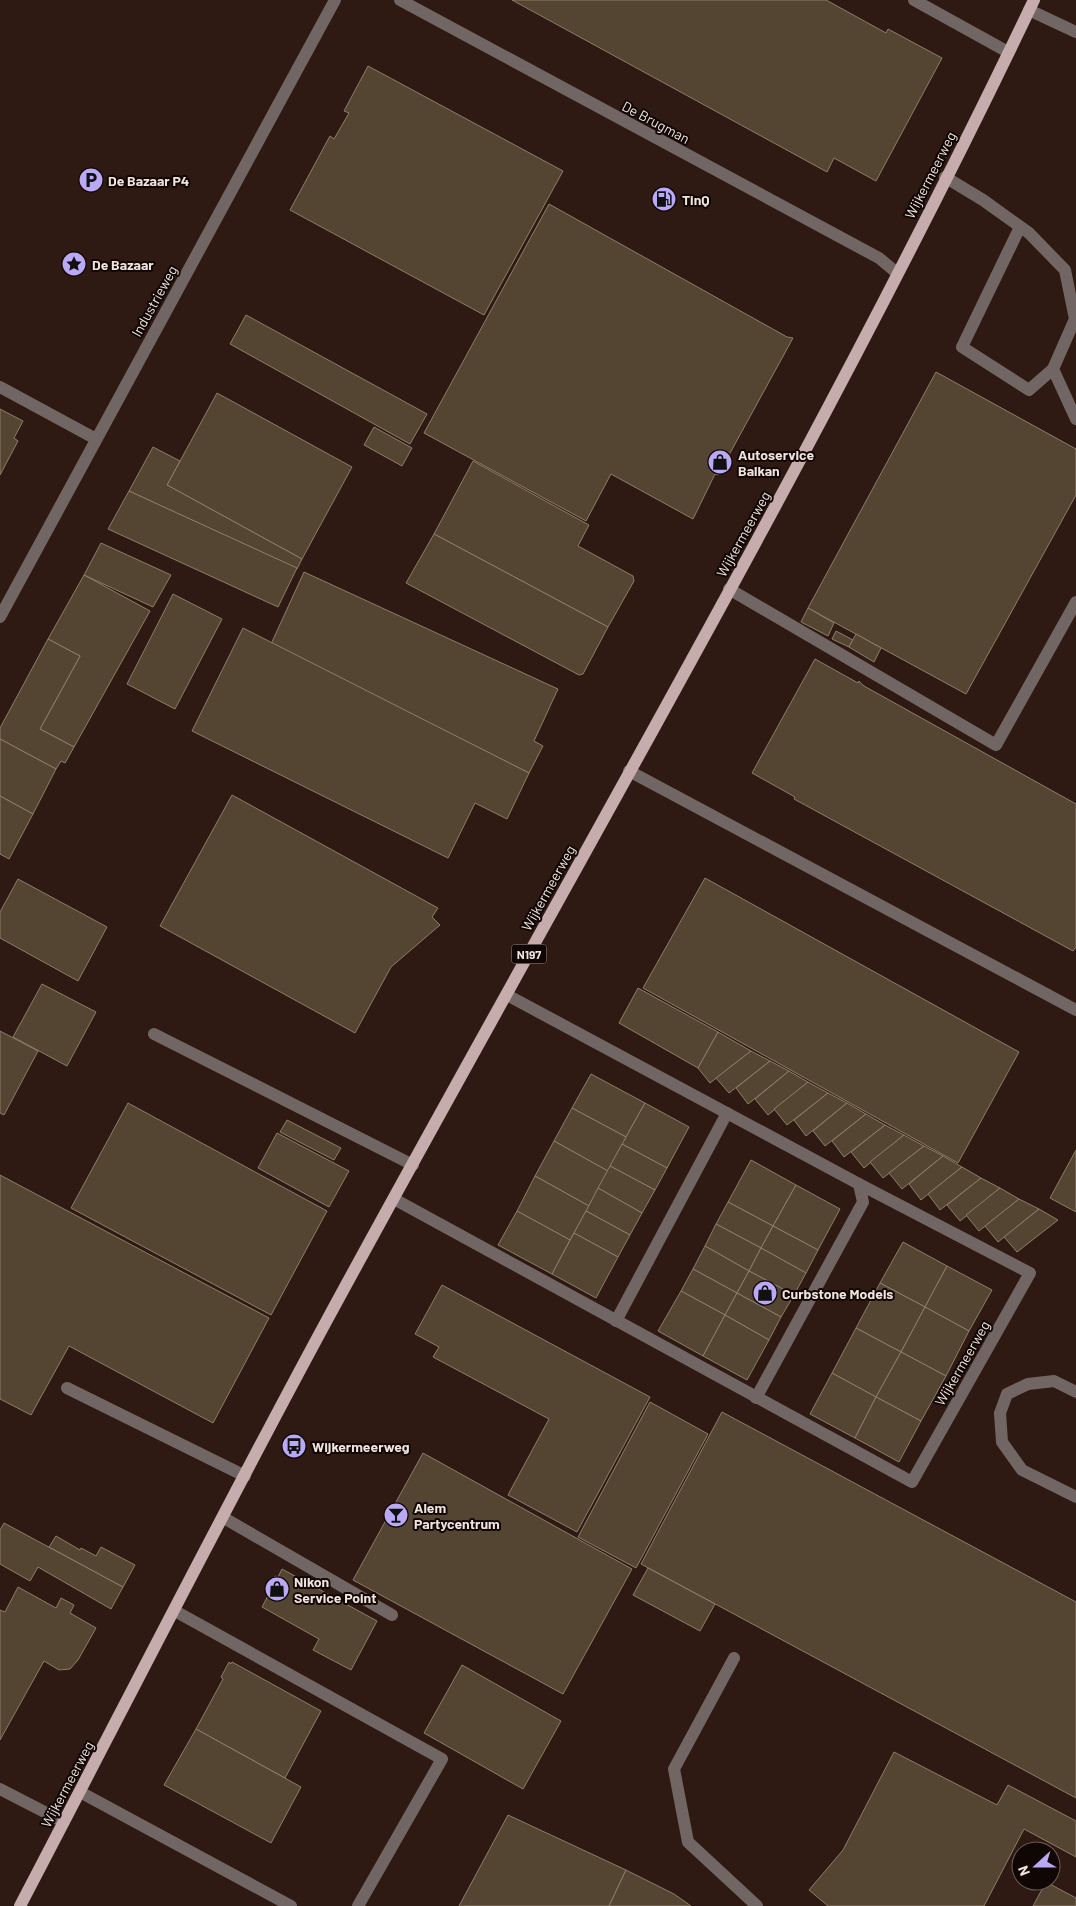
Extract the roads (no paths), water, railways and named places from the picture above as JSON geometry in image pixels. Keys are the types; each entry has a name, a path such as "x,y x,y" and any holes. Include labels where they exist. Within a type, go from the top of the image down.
{"main road":[{"name":"Wijkermeerweg","path":"20,1906 245,1476 394,1199 729,589 897,273 1031,5"}],"street":[{"name":"Industrieweg","path":"0,617 335,0"},
{"name":"De Brugman","path":"400,0 870,254 897,273"},
{"path":"914,0 1008,52"},
{"path":"1031,5 1076,32"},
{"path":"945,177 983,200 1020,227 1065,270 1075,320 1053,369 1029,390 962,347 1020,227"},
{"path":"1053,369 1076,419"},
{"path":"0,387 96,439"},
{"path":"729,589 996,746 1076,602"},
{"path":"629,771 1076,1010"},
{"name":"Wijkermeerweg","path":"394,1199 912,1482 1030,1273 859,1184 507,995"},
{"path":"154,1034 413,1165"},
{"path":"616,1321 727,1112"},
{"path":"756,1398 863,1202 859,1184"},
{"path":"1076,1392 1054,1381 1028,1384 1007,1394 1000,1413 1002,1442 1022,1470 1076,1497"},
{"path":"67,1388 245,1476"},
{"path":"224,1518 392,1615"},
{"path":"175,1611 442,1758 358,1906"},
{"path":"734,1658 674,1769 688,1842 757,1906"},
{"path":"0,1789 64,1822"},
{"path":"80,1792 291,1906"}],"place":[{"name":"De Bazaar P4","path":"91,180"},
{"name":"TinQ","path":"664,199"},
{"name":"De Bazaar","path":"74,264"},
{"name":"Autoservice Balkan","path":"720,462"},
{"name":"Curbstone Models","path":"765,1293"},
{"name":"Wijkermeerweg","path":"294,1446"},
{"name":"Alem Partycentrum","path":"396,1515"},
{"name":"Nikon Service Point","path":"277,1589"}]}
